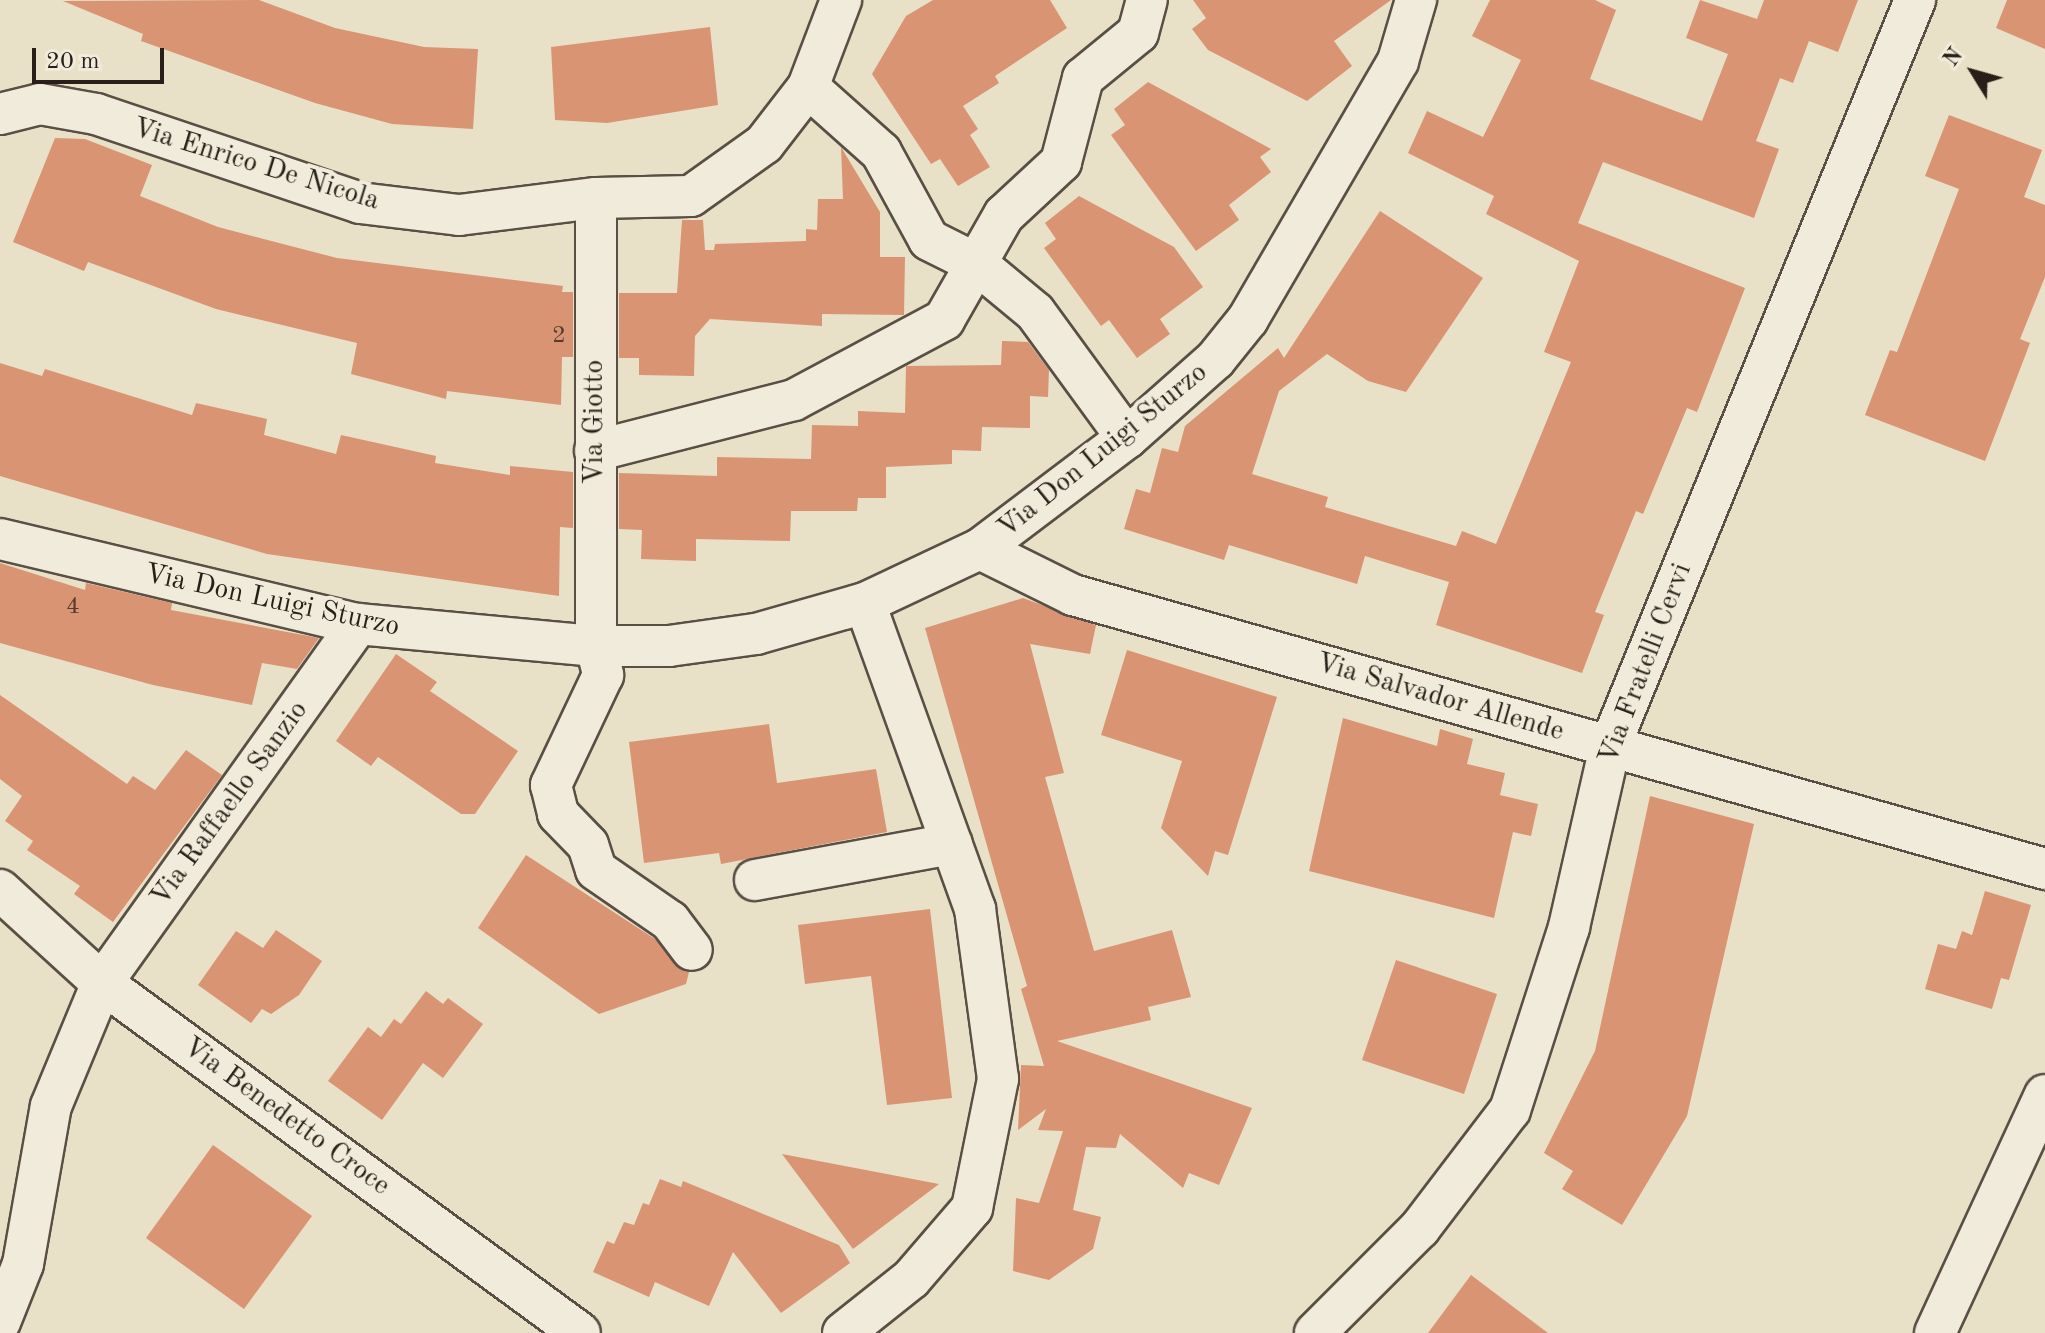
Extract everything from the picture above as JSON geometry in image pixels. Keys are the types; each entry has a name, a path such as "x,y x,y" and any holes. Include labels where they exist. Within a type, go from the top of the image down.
{"street":[{"name":"Via Enrico De Nicola","path":"0,114 40,104 96,114 360,203 459,215 596,198 691,196 764,144 808,87 841,0"},
{"path":"595,451 794,400 944,320 1004,215 1061,162 1083,78 1138,33 1147,0"},
{"name":"Via Don Luigi Sturzo","path":"0,539 358,624 596,646 669,646 756,634 865,603 980,549 1127,438 1215,360 1248,319 1398,61 1416,0"},
{"name":"Via Fratelli Cervi","path":"1315,1333 1420,1228 1510,1110 1569,927 1610,746 1915,0"},
{"path":"808,87 881,152 929,240 977,264 1035,312 1127,438"},
{"name":"Via Giotto","path":"596,198 596,646"},
{"name":"Via Salvador Allende","path":"980,549 1073,595 2045,869"},
{"path":"843,1333 911,1279 972,1208 998,1079 975,909 865,603"},
{"name":"Via Raffaello Sanzio","path":"0,1322 23,1264 51,1106 102,983 358,624"},
{"path":"596,646 603,675 551,785 558,814 588,845 596,870 670,921 692,950"},
{"path":"755,880 952,844"},
{"name":"Via Benedetto Croce","path":"0,890 102,983 580,1333"},
{"path":"1935,1333 2045,1095"}],"building":[{"path":"259,0 335,28 424,47 478,49 473,129 392,124 315,103 141,41 143,34 63,1"},
{"path":"933,0 1050,0 1067,28 995,76 999,83 963,106 978,129 970,135 990,167 958,186 940,159 931,164 872,74 906,16"},
{"path":"1193,0 1391,0 1334,41 1352,66 1307,101 1208,50 1192,29 1206,18"},
{"path":"1490,0 1595,0 1616,10 1590,79 1702,121 1728,54 1686,38 1700,0 1757,19 1764,0 1858,0 1838,52 1809,41 1793,83 1780,78 1756,141 1779,149 1754,218 1603,162 1578,223 1745,288 1697,412 1687,408 1643,514 1636,511 1595,612 1604,615 1582,673 1436,625 1449,582 1365,556 1357,584 1229,545 1224,560 1124,529 1136,489 1150,493 1162,448 1178,452 1185,426 1278,348 1284,358 1380,211 1483,278 1406,392 1368,381 1327,354 1279,391 1252,474 1328,497 1325,507 1456,546 1462,531 1496,544 1571,362 1544,352 1579,261 1486,214 1494,196 1408,153 1427,111 1483,137 1521,60 1472,36"},
{"path":"2007,0 2045,0 2045,49 1996,28"},
{"path":"710,27 718,105 607,123 555,120 551,47"},
{"path":"1148,82 1271,149 1260,157 1271,172 1229,205 1239,220 1196,251 1111,135 1125,125 1114,109"},
{"path":"1949,115 2042,150 2024,197 2045,205 2045,277 2020,339 2030,343 1985,461 1865,415 1890,350 1897,352 1959,189 1925,176"},
{"path":"55,138 85,139 152,165 140,196 218,227 337,258 563,286 562,292 573,292 573,357 562,357 561,405 447,391 446,399 351,374 357,343 216,309 88,262 84,271 13,242"},
{"path":"841,147 880,212 880,257 905,257 904,315 822,314 822,326 710,319 695,336 694,376 639,375 639,358 619,358 619,293 677,293 682,220 703,220 705,250 714,250 715,244 806,241 806,229 817,230 818,199 843,199"},
{"path":"1079,196 1174,247 1203,287 1160,319 1170,334 1137,358 1109,320 1101,326 1044,248 1056,239 1045,223"},
{"path":"1002,341 1028,342 1049,370 1048,397 1030,396 1030,428 982,427 981,451 952,450 952,464 886,467 886,498 858,498 857,511 791,511 790,541 696,539 696,561 641,559 642,530 619,529 619,473 717,476 717,457 811,459 812,425 858,426 858,411 905,413 906,366 1001,365"},
{"path":"0,363 42,376 45,369 192,415 196,403 267,419 264,435 336,454 341,435 436,456 435,463 510,475 510,466 573,472 573,528 560,527 559,596 267,554 0,476"},
{"path":"0,563 85,590 86,583 172,603 171,610 319,638 297,669 262,663 252,705 153,685 0,643"},
{"path":"1023,598 1096,625 1090,654 1030,644 1064,773 1045,777 1094,951 1172,930 1191,997 1148,1007 1151,1020 1057,1041 1252,1108 1219,1185 1189,1173 1183,1188 1120,1134 1116,1148 1086,1147 1073,1210 1101,1217 1093,1249 1049,1280 1013,1271 1016,1198 1039,1203 1063,1131 1038,1130 1046,1109 1018,1130 1021,1065 1044,1066 1021,989 1027,986 925,628"},
{"path":"1127,650 1277,697 1228,855 1215,851 1208,876 1161,828 1182,761 1101,735"},
{"path":"396,654 437,682 430,691 518,751 475,814 461,814 378,757 371,766 336,741"},
{"path":"0,695 127,784 133,776 155,790 186,750 222,775 113,922 74,894 80,886 27,850 33,841 5,821 22,796 0,779"},
{"path":"1343,718 1437,746 1440,729 1473,739 1467,764 1505,773 1500,795 1538,804 1531,836 1513,832 1494,918 1309,871"},
{"path":"769,724 777,783 876,769 887,832 721,864 719,853 644,863 629,742"},
{"path":"1650,796 1754,824 1687,1116 1622,1225 1562,1189 1573,1171 1544,1153 1595,1051"},
{"path":"526,855 655,939 689,972 686,984 599,1014 478,928"},
{"path":"1985,891 2031,905 2009,980 2001,978 1992,1009 1925,989 1938,944 1956,949 1962,931 1972,935"},
{"path":"930,909 952,1098 887,1105 871,976 805,984 798,925"},
{"path":"276,930 322,961 299,995 271,1014 262,1009 251,1023 198,985 236,931 263,948"},
{"path":"1396,960 1497,994 1464,1094 1362,1060"},
{"path":"426,991 443,1004 448,998 483,1024 443,1078 423,1063 382,1120 328,1081 368,1027 381,1037 394,1019 401,1024"},
{"path":"213,1145 312,1216 244,1309 146,1238"},
{"path":"782,1154 939,1184 853,1249"},
{"path":"660,1179 681,1187 683,1181 839,1245 850,1263 781,1313 733,1252 709,1306 655,1282 649,1297 593,1272 607,1241 614,1244 624,1222 634,1225 643,1203 649,1205"},
{"path":"1471,1275 1548,1333 1428,1333"}]}
